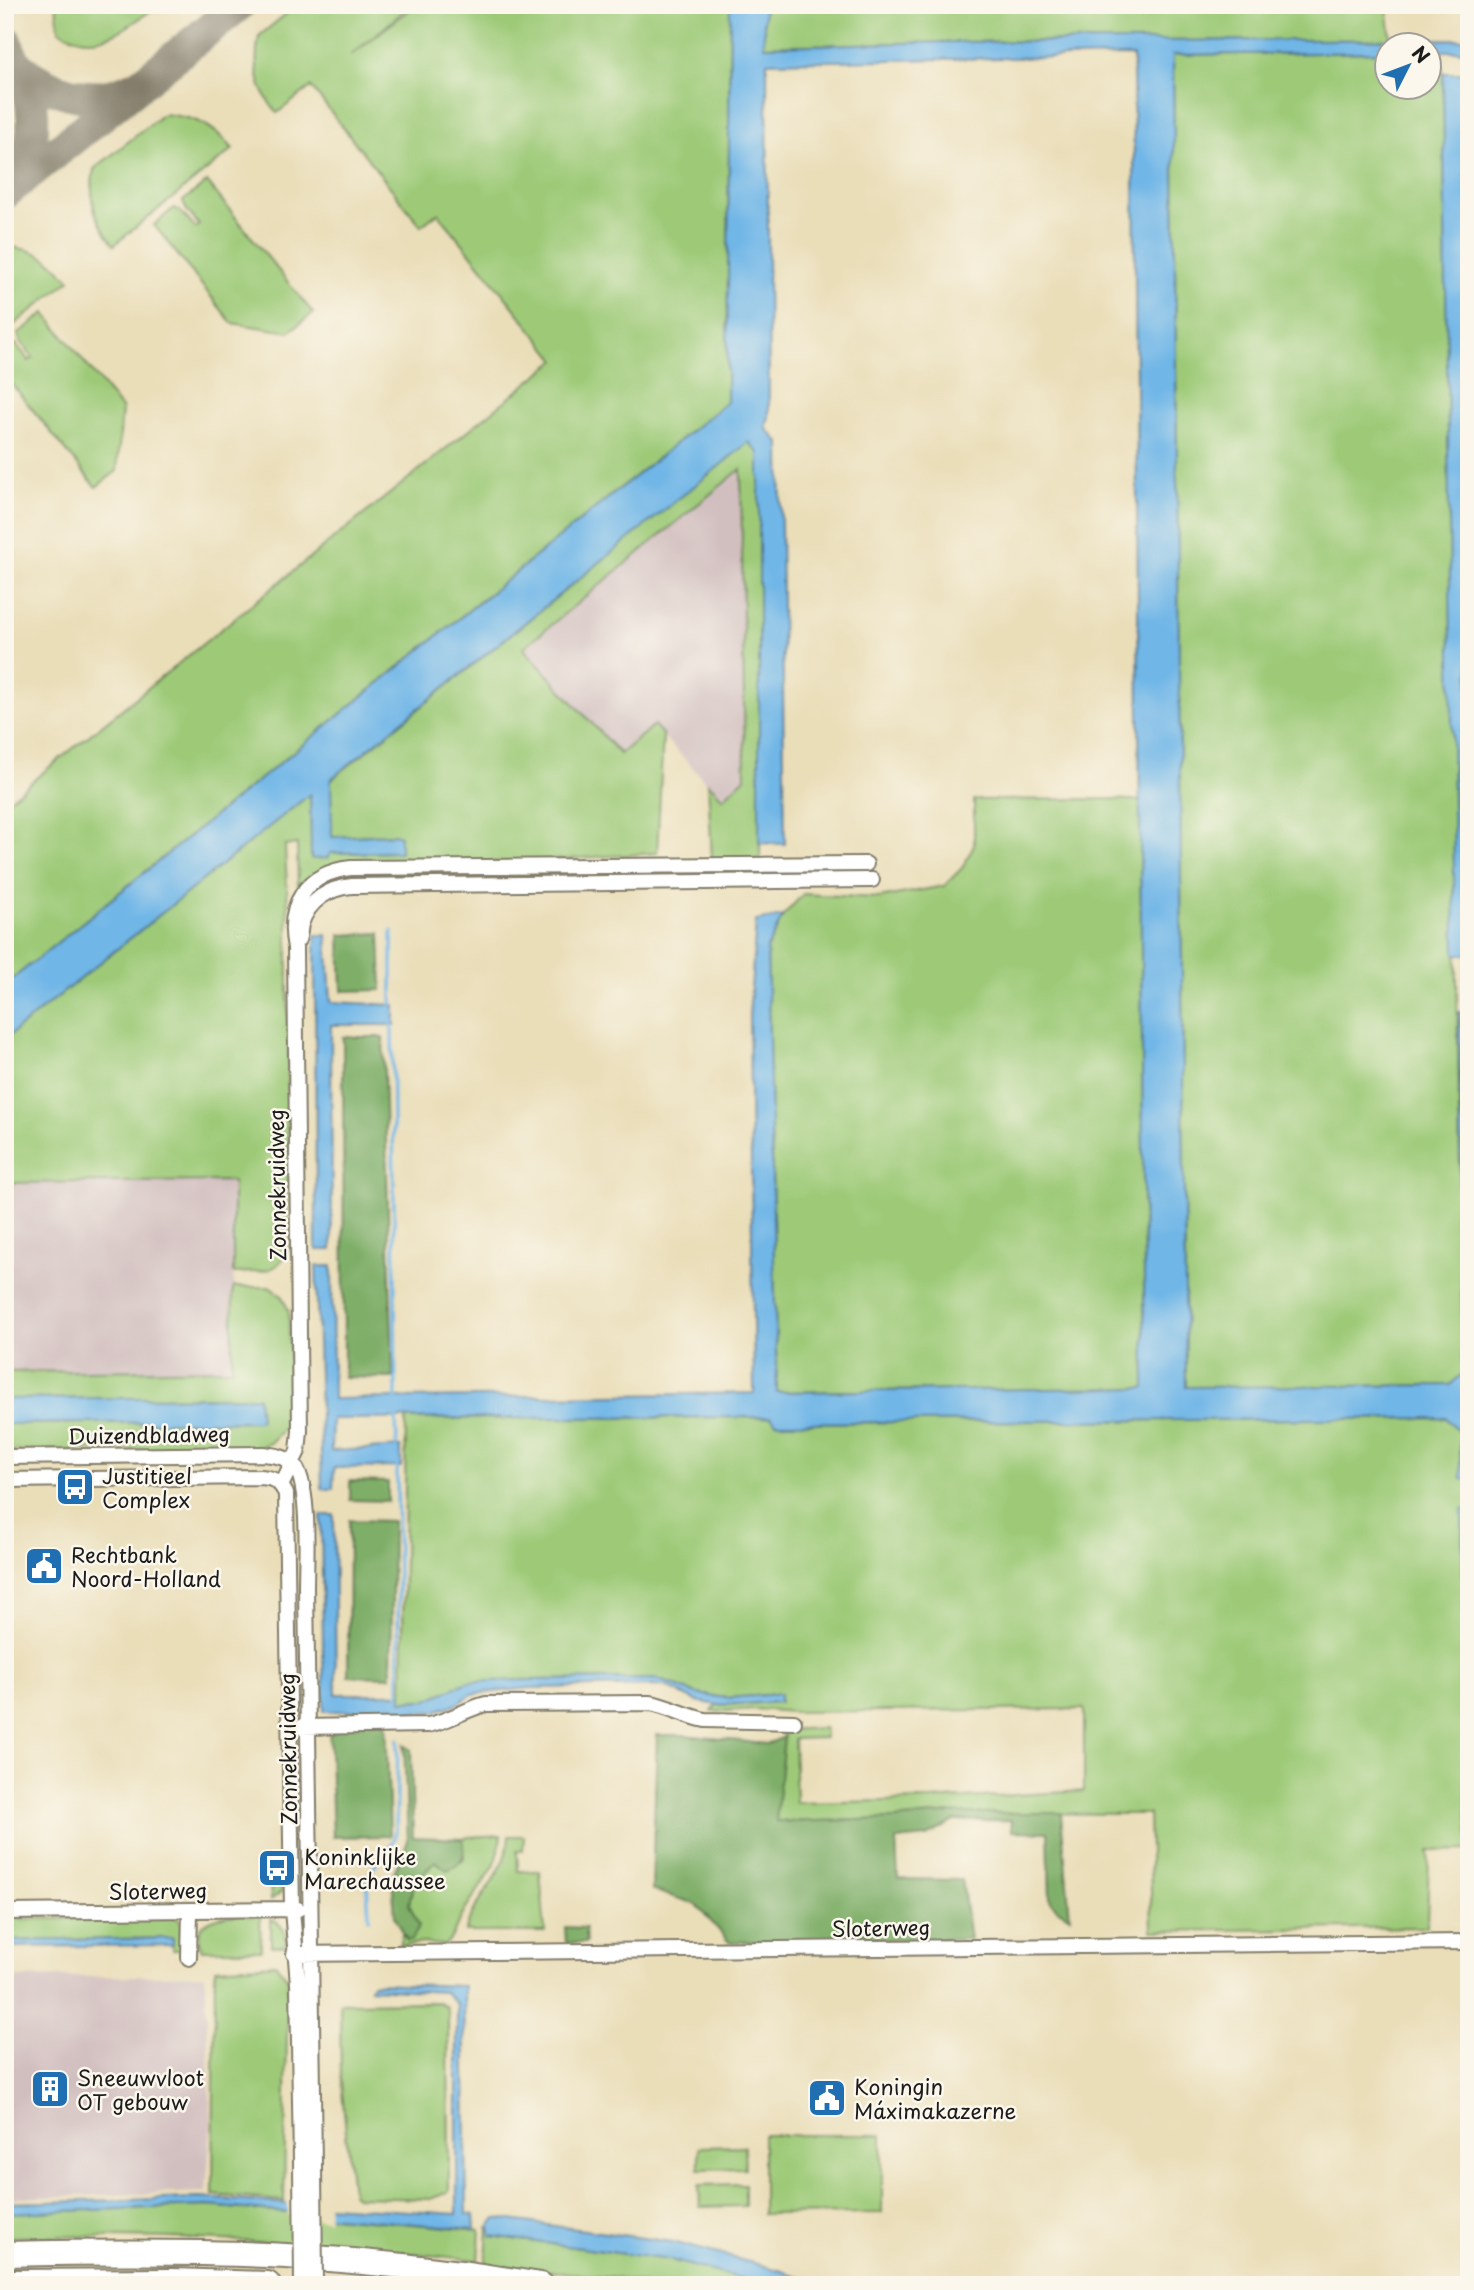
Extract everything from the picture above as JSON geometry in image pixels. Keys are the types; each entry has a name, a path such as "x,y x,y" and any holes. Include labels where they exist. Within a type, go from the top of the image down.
{"highway":[{"path":"5,2254 168,2252 287,2256 424,2269 540,2285"},
{"path":"5,2283 173,2282 267,2285"}],"street":[{"name":"Zonnekruidweg","path":"307,2163 292,1909 287,1506 282,1484 298,1451 300,1431 295,948 291,932 295,905 309,886 325,873 337,870 400,867 866,864"},
{"path":"295,948 307,911 317,899 338,887 872,880"},
{"name":"Duizendbladweg","path":"5,1457 262,1454 277,1455 292,1463"},
{"name":"Zonnekruidweg","path":"292,1463 301,1476 304,1495 311,1954 307,2163"},
{"name":"Duizendbladweg","path":"5,1480 261,1477 273,1478 282,1484"},
{"path":"290,1727 428,1725 440,1723 486,1704 651,1703 705,1720 794,1722"},
{"name":"Sloterweg","path":"5,1912 310,1909"},
{"path":"189,1958 190,1910"},
{"name":"Sloterweg","path":"294,1954 1469,1942"},
{"path":"302,2285 307,2163"},
{"path":"307,2163 315,2285"}],"shaded area":[{"path":"741,468 745,778 722,799 654,726 620,754 523,648"},
{"path":"234,1181 233,1369 5,1372 5,1183"},
{"path":"205,1975 211,2120 206,2192 5,2198 5,1978"}],"green space":[{"path":"56,5 160,5 111,35 86,40 59,30"},
{"path":"297,5 411,5 350,56 416,5 730,5 727,402 5,985 5,803 556,360 438,213 421,226 311,87 277,113 270,104 258,77 256,58 259,36"},
{"path":"764,5 1387,5 1390,32 1372,32 1372,40 947,42 764,46"},
{"path":"1372,52 1372,102 1442,102 1442,62 1463,1373 1451,1385 1186,1388 1173,55"},
{"path":"163,114 202,123 218,133 233,149 114,245 94,209 94,169"},
{"path":"207,182 313,313 289,332 232,323 154,225 174,208 195,228 199,225 183,201"},
{"path":"5,247 26,249 42,256 70,280 5,332"},
{"path":"45,313 122,409 117,471 96,487 5,376 5,344 9,341 17,345 29,361 33,358 18,334"},
{"path":"762,431 760,859 712,860 708,783 723,798 745,778 741,469 523,648 620,754 654,725 663,735 657,853 521,862 341,863 298,894 297,844 285,846 288,910 288,1249 278,1264 259,1272 233,1273 233,1181 5,1183 5,1039 311,793 330,853 400,852 394,834 331,837 331,780"},
{"path":"974,800 1140,801 1145,1388 777,1392 767,948 783,916 803,894 879,898 944,886 963,867 974,845"},
{"path":"380,933 382,990 342,991 340,935"},
{"path":"343,1037 383,1037 393,1378 344,1377"},
{"path":"233,1287 269,1287 282,1296 289,1312 289,1394 286,1426 270,1443 254,1449 5,1451 5,1424 259,1421 258,1397 5,1399 5,1372 232,1369"},
{"path":"771,1417 777,1423 1447,1418 1460,1432 1461,1479 1469,1480 1469,1510 1462,1509 1469,1850 1429,1851 1427,1927 1152,1931 1149,1814 950,1813 896,1819 775,1822 784,1738 780,1730 824,1728 825,1738 794,1739 796,1803 930,1800 1084,1791 1084,1709 792,1712 755,1709 711,1712 717,1705 779,1702 780,1694 727,1698 697,1694 657,1679 519,1680 444,1693 427,1700 402,1701 406,1419"},
{"path":"350,1481 388,1482 388,1501 350,1500"},
{"path":"349,1520 393,1521 391,1677 348,1676"},
{"path":"386,1720 390,1836 333,1837 329,1722"},
{"path":"657,1735 685,1735 767,1744 784,1737 776,1822 896,1819 950,1813 1061,1813 1070,1917 1057,1909 1050,1900 1048,1832 1012,1831 1011,1820 954,1821 927,1837 896,1840 898,1879 962,1880 970,1939 729,1942 696,1904 652,1890"},
{"path":"404,1744 411,1750 413,1837 463,1839 464,1845 462,1858 457,1865 447,1870 435,1861 413,1885 409,1904 419,1926 412,1940 407,1940 395,1917 392,1877 408,1841"},
{"path":"501,1835 494,1866 464,1912 450,1940 444,1945 423,1943 399,1946 402,1933 407,1940 413,1885 435,1861 448,1870 464,1859 463,1839"},
{"path":"509,1836 524,1836 523,1850 517,1851 518,1871 540,1871 545,1932 465,1932 476,1907 503,1862"},
{"path":"270,1875 282,1877 282,1891 271,1900"},
{"path":"260,1916 261,1950 202,1950 199,1942 200,1928 206,1923 220,1917"},
{"path":"177,1917 181,1924 181,1950 173,1950 172,1938 5,1941 5,1919"},
{"path":"271,1919 284,1929 287,1946 271,1946"},
{"path":"565,1927 585,1928 586,1943 566,1943"},
{"path":"275,1964 288,1979 284,2201 213,2195 215,1968"},
{"path":"439,2002 448,2012 449,2192 430,2199 356,2197 352,2194 341,2081 340,2003"},
{"path":"763,2135 882,2135 882,2213 763,2214"},
{"path":"744,2146 745,2168 699,2169 699,2147"},
{"path":"745,2184 745,2206 700,2207 699,2185"},
{"path":"208,2206 480,2230 478,2260 242,2241 5,2237 5,2213"},
{"path":"488,2226 492,2236 670,2260 765,2285 649,2285 615,2278 486,2264"}],"water":[{"path":"730,5 764,5 764,46 1372,40 1372,52 1173,55 1186,1387 1450,1385 1463,1373 1459,1012 1469,1012 1469,1480 1461,1479 1460,1432 1446,1418 776,1423 771,1417 332,1419 331,1451 401,1447 401,1467 334,1468 333,1489 322,1489 316,1266 332,1266 333,1399 754,1393 749,1016 756,921 783,916 767,948 777,1392 1145,1388 1133,56 767,62 769,417 766,428 780,443 785,844 759,843 759,453 749,442 331,779 332,837 394,834 400,836 400,852 330,853 328,858 311,859 310,794 5,1039 5,985 727,402"},
{"path":"1442,39 1469,39 1469,51 1442,51"},
{"path":"1443,73 1469,73 1469,955 1455,954"},
{"path":"315,935 327,935 331,1002 395,1005 395,1025 331,1025 332,1250 316,1250"},
{"path":"258,1397 260,1421 5,1424 5,1399"},
{"path":"1462,1509 1469,1510 1469,1817 1467,1817"},
{"path":"321,1515 334,1515 336,1694 402,1694 402,1701 427,1700 467,1682 657,1679 697,1694 727,1698 780,1694 780,1702 717,1705 696,1701 665,1686 531,1688 472,1694 457,1704 433,1712 324,1711"},
{"path":"173,1938 173,1945 5,1947 5,1941"},
{"path":"372,1983 464,1986 467,2214 474,2215 475,2229 208,2206 5,2213 5,2203 200,2198 457,2214 457,2005 445,1992 370,1988"},
{"path":"496,2218 673,2242 826,2285 765,2285 670,2260 491,2236 490,2226"}],"pier":[{"path":"287,2201 328,2203 329,2220 288,2216"}],"waterway":[{"path":"1126,5 1126,10"},
{"path":"392,931 392,1010"},
{"path":"392,1021 396,1402"},
{"path":"396,1416 397,1451"},
{"path":"397,1465 399,1696"},
{"path":"369,1919 370,1874 392,1843 396,1832 398,1739"}],"taxiway":[{"path":"5,193 239,5"},
{"path":"5,40 29,93 33,119 30,146 14,182"},
{"path":"16,65 42,82 70,94 101,96 131,88"}],"place":[{"name":"Justitieel Complex","path":"75,1487"},
{"name":"Rechtbank Noord-Holland","path":"44,1566"},
{"name":"Koninklijke Marechaussee","path":"277,1868"},
{"name":"Sneeuwvloot OT gebouw","path":"50,2089"},
{"name":"Koningin Máximakazerne","path":"827,2098"}]}
